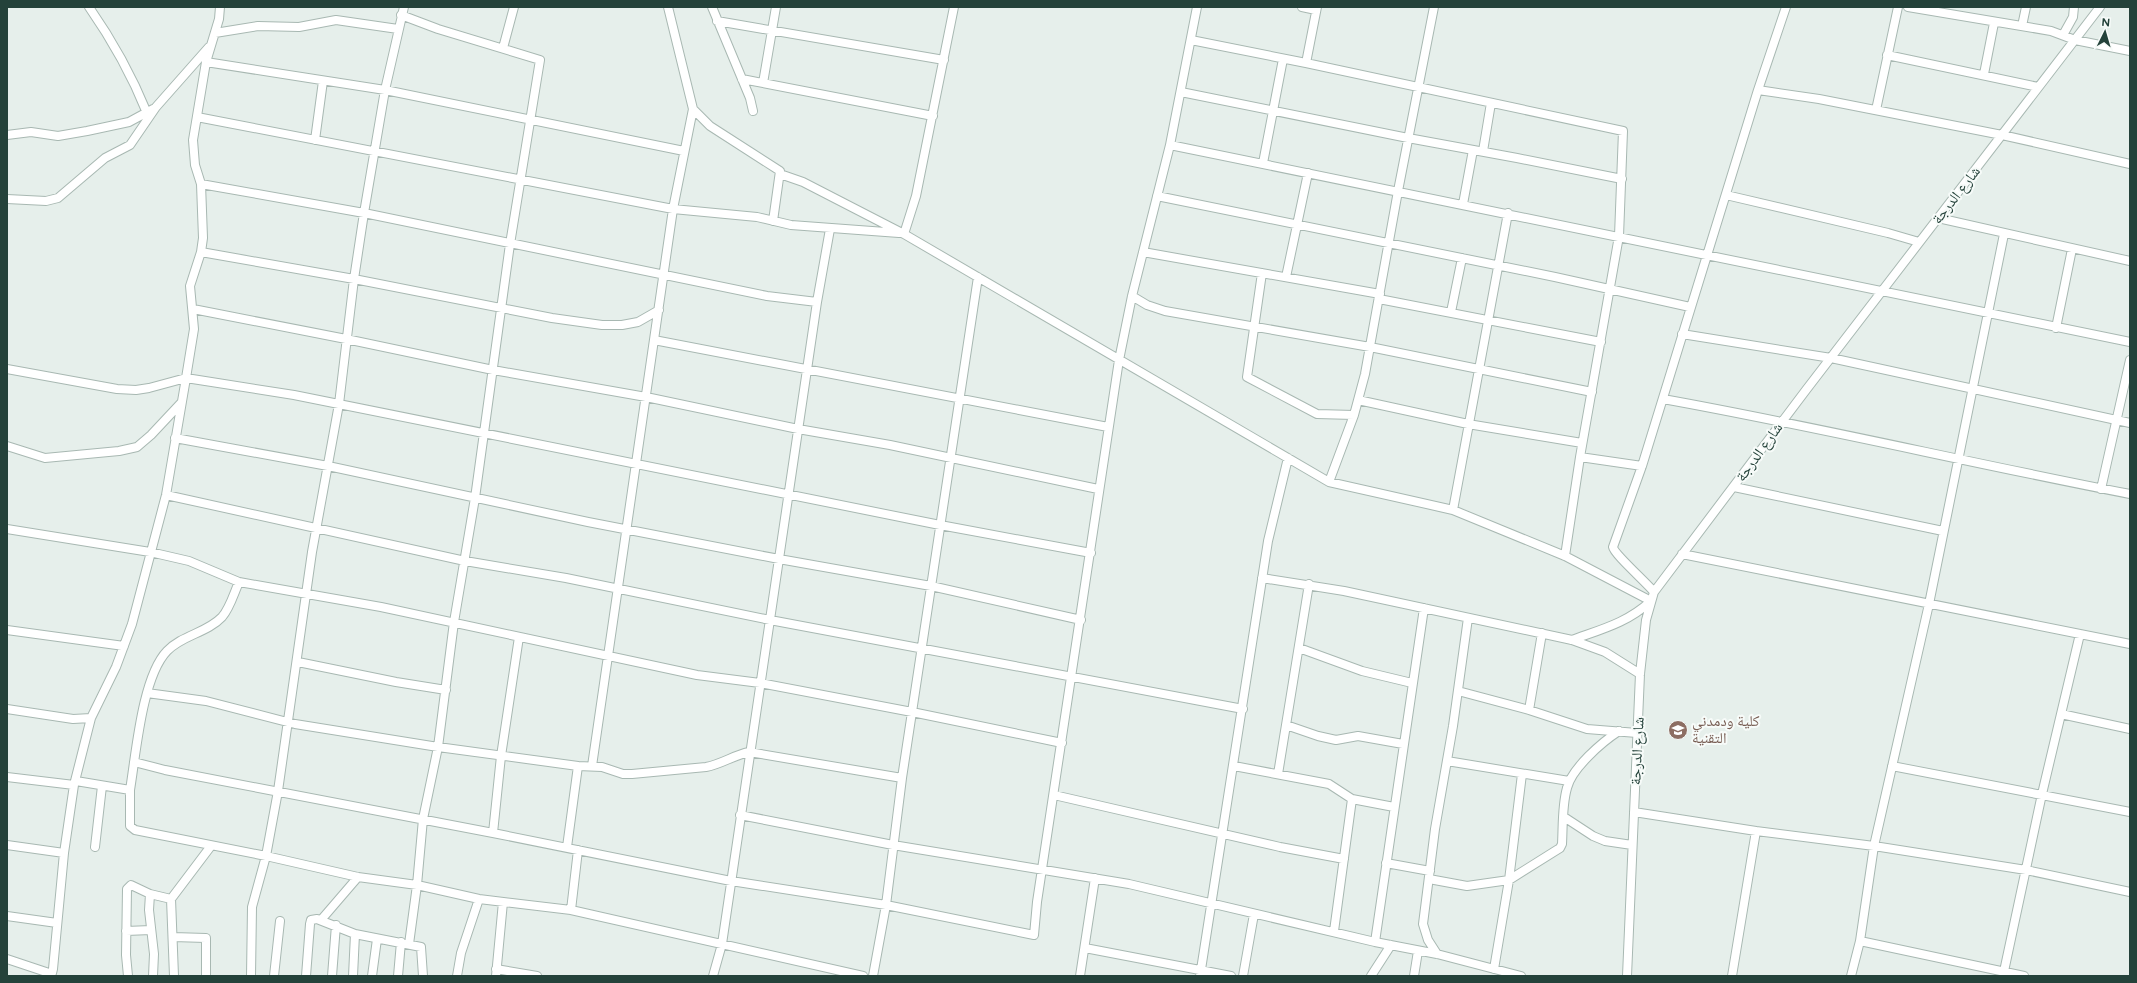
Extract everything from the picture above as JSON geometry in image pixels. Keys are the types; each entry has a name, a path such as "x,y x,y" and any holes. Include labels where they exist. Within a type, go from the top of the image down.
{"street":[{"path":"89,7 105,30 140,94 147,113"},
{"path":"7,959 52,972 64,853 75,783 91,718 116,667 132,624 166,495 194,328 194,309 190,286 201,252 203,238 201,184 193,154 197,116 209,46 215,32 220,7"},
{"path":"503,48 514,7"},
{"path":"592,766 673,209 693,109 668,7"},
{"path":"712,7 742,79 753,111"},
{"path":"763,83 776,7"},
{"path":"904,234 916,196 954,7"},
{"path":"134,762 165,770 423,819 731,881 886,905 1034,935 1042,869 1091,553 1098,489 1119,360 1132,296 1170,145 1197,7"},
{"path":"1302,7 1316,8 1306,63"},
{"path":"1329,482 1354,415 1370,348 1398,190 1434,7"},
{"path":"1654,592 1642,577 1616,554 1613,547 1642,466 1758,90 1786,7"},
{"path":"1876,110 1898,7"},
{"path":"1908,7 1994,23 2022,26 2063,35 2075,40 2130,51"},
{"path":"2022,26 2026,7"},
{"path":"2063,35 2073,16 2074,7"},
{"name":"شارع الدرجة","path":"1627,976 1640,674 1646,620 1650,601 1654,592 1782,421 2100,7"},
{"path":"251,976 251,914 266,856 278,791 298,662 316,529 339,404 346,339 364,213 385,90 402,11 438,28 540,60 510,244 485,432 454,622 438,747 423,819 418,885 398,976"},
{"path":"215,32 258,26 299,27 336,20 398,29"},
{"path":"717,21 944,60"},
{"path":"1984,74 1994,23"},
{"path":"1191,40 1283,58 1623,131 1619,236 1582,443 1565,556"},
{"path":"7,199 46,201 58,198 66,193 99,162 130,145 156,107 209,46"},
{"path":"1887,55 1984,74 2038,87"},
{"path":"1263,163 1283,58"},
{"path":"206,62 385,90 440,103 531,119 684,151"},
{"path":"742,79 932,116"},
{"path":"315,140 323,81"},
{"path":"1758,90 1876,110 2002,135 2130,164"},
{"path":"1181,92 1622,179"},
{"path":"1483,151 1491,103"},
{"path":"7,135 20,132 58,136 129,122 156,107"},
{"path":"693,109 710,126 778,168 780,174 773,221"},
{"path":"197,116 374,152 673,209 757,217 790,225 904,234"},
{"path":"1170,145 1398,190 1883,290 2056,328 2130,342"},
{"path":"1463,204 1473,150"},
{"path":"1286,277 1308,173"},
{"path":"780,174 803,182 904,234 1329,482 1453,510 1565,556 1650,601 1637,614 1621,623 1572,640"},
{"path":"201,184 364,213 510,244 664,273 767,296 817,302"},
{"path":"1726,195 1888,233 1919,242"},
{"path":"1157,196 1610,288 1690,307"},
{"path":"1453,510 1497,265 1508,213"},
{"path":"1938,218 2130,261"},
{"path":"713,976 722,944 749,752 817,302 830,229"},
{"path":"1851,976 1860,941 1874,846 1929,604 2004,234"},
{"path":"2056,328 2072,249"},
{"path":"201,252 354,279 501,309 602,325 622,325 638,322 659,310"},
{"path":"1143,252 1286,277 1488,320 1601,342"},
{"path":"1452,312 1462,258"},
{"path":"1262,273 1246,374 1250,379 1317,414 1354,415"},
{"path":"873,976 886,905 902,778 978,277"},
{"path":"1132,296 1147,305 1165,311 1370,348 1592,392"},
{"path":"194,309 493,370 646,397 798,429 890,445 1098,489"},
{"path":"1682,334 1831,358 1972,390 2130,423"},
{"path":"654,340 1108,427"},
{"path":"2101,488 2130,360"},
{"path":"7,369 116,389 136,390 186,378 339,404 485,432 788,495 1091,553"},
{"path":"1358,400 1468,424 1582,443"},
{"path":"1663,400 1782,421 1958,460 2130,494"},
{"path":"7,446 32,456 45,458 119,451 137,447 151,435 182,403"},
{"path":"175,438 328,466 475,498 779,559 931,586 1081,620"},
{"path":"1580,457 1642,466"},
{"path":"1200,973 1210,904 1243,709 1262,578 1277,498 1288,458"},
{"path":"1734,487 1943,531"},
{"path":"166,495 465,561 617,588 770,620 1243,709"},
{"path":"7,529 150,552 189,561 239,582 454,622 697,675 760,683 1062,743"},
{"path":"1682,554 2130,644"},
{"path":"1262,578 1309,584 1572,640 1605,652 1640,674"},
{"path":"239,582 222,617 168,651 159,663 147,693 134,762 130,790 131,829 266,856 358,877 418,885 479,899 572,910 863,976"},
{"path":"1278,774 1309,584"},
{"path":"1375,942 1424,608"},
{"path":"1437,954 1428,940 1424,924 1429,875 1468,618"},
{"path":"7,630 124,646"},
{"path":"1529,710 1542,633"},
{"path":"2004,974 2042,794 2080,634"},
{"path":"493,833 501,756 519,637"},
{"path":"1299,648 1362,671 1412,683"},
{"path":"298,662 368,677 446,690"},
{"path":"1458,691 1529,710 1587,728 1637,733"},
{"path":"147,693 206,701 289,723 501,756 578,766 602,767 623,774 640,774 706,767 719,764 739,754 749,752 902,778"},
{"path":"7,709 73,719 91,718"},
{"path":"2061,714 2130,729"},
{"path":"1286,725 1318,736 1336,740 1358,736 1403,744"},
{"path":"1386,862 1466,886 1509,880 1561,846 1566,794 1569,781 1596,748 1619,731"},
{"path":"1447,761 1569,781"},
{"path":"567,848 578,766"},
{"path":"1234,766 1329,784 1352,799 1394,807"},
{"path":"1892,766 2130,812"},
{"path":"1494,969 1509,880 1522,774"},
{"path":"7,777 130,790"},
{"path":"95,846 102,786"},
{"path":"1054,795 1280,847 1344,859"},
{"path":"1334,932 1352,799"},
{"path":"1634,812 1756,831 1874,846 2026,870 2130,892"},
{"path":"740,815 893,845 1096,878 1375,942 1437,954 1521,976"},
{"path":"1564,817 1593,836 1605,841 1632,845"},
{"path":"1732,976 1756,831"},
{"path":"7,845 64,853"},
{"path":"174,976 171,899 211,846"},
{"path":"572,910 578,850"},
{"path":"321,920 358,877"},
{"path":"1080,976 1096,878"},
{"path":"128,976 126,931 127,889 131,885 150,894 171,899"},
{"path":"150,894 151,930 154,954 153,976"},
{"path":"457,976 461,953 479,899"},
{"path":"503,902 496,973 537,976"},
{"path":"1243,976 1254,914"},
{"path":"7,916 57,923"},
{"path":"274,976 280,920"},
{"path":"306,976 312,920 321,920 355,934 422,947 423,976"},
{"path":"332,976 336,925"},
{"path":"126,931 151,930"},
{"path":"353,976 355,934"},
{"path":"173,937 206,938 206,976"},
{"path":"372,976 377,939"},
{"path":"1860,941 2004,974 2024,976"},
{"path":"1371,976 1391,945"},
{"path":"1085,948 1200,973 1230,976"},
{"path":"1414,976 1418,950"}],"place":[{"name":"كلية ودمدني التقنية","path":"1678,730"}]}
